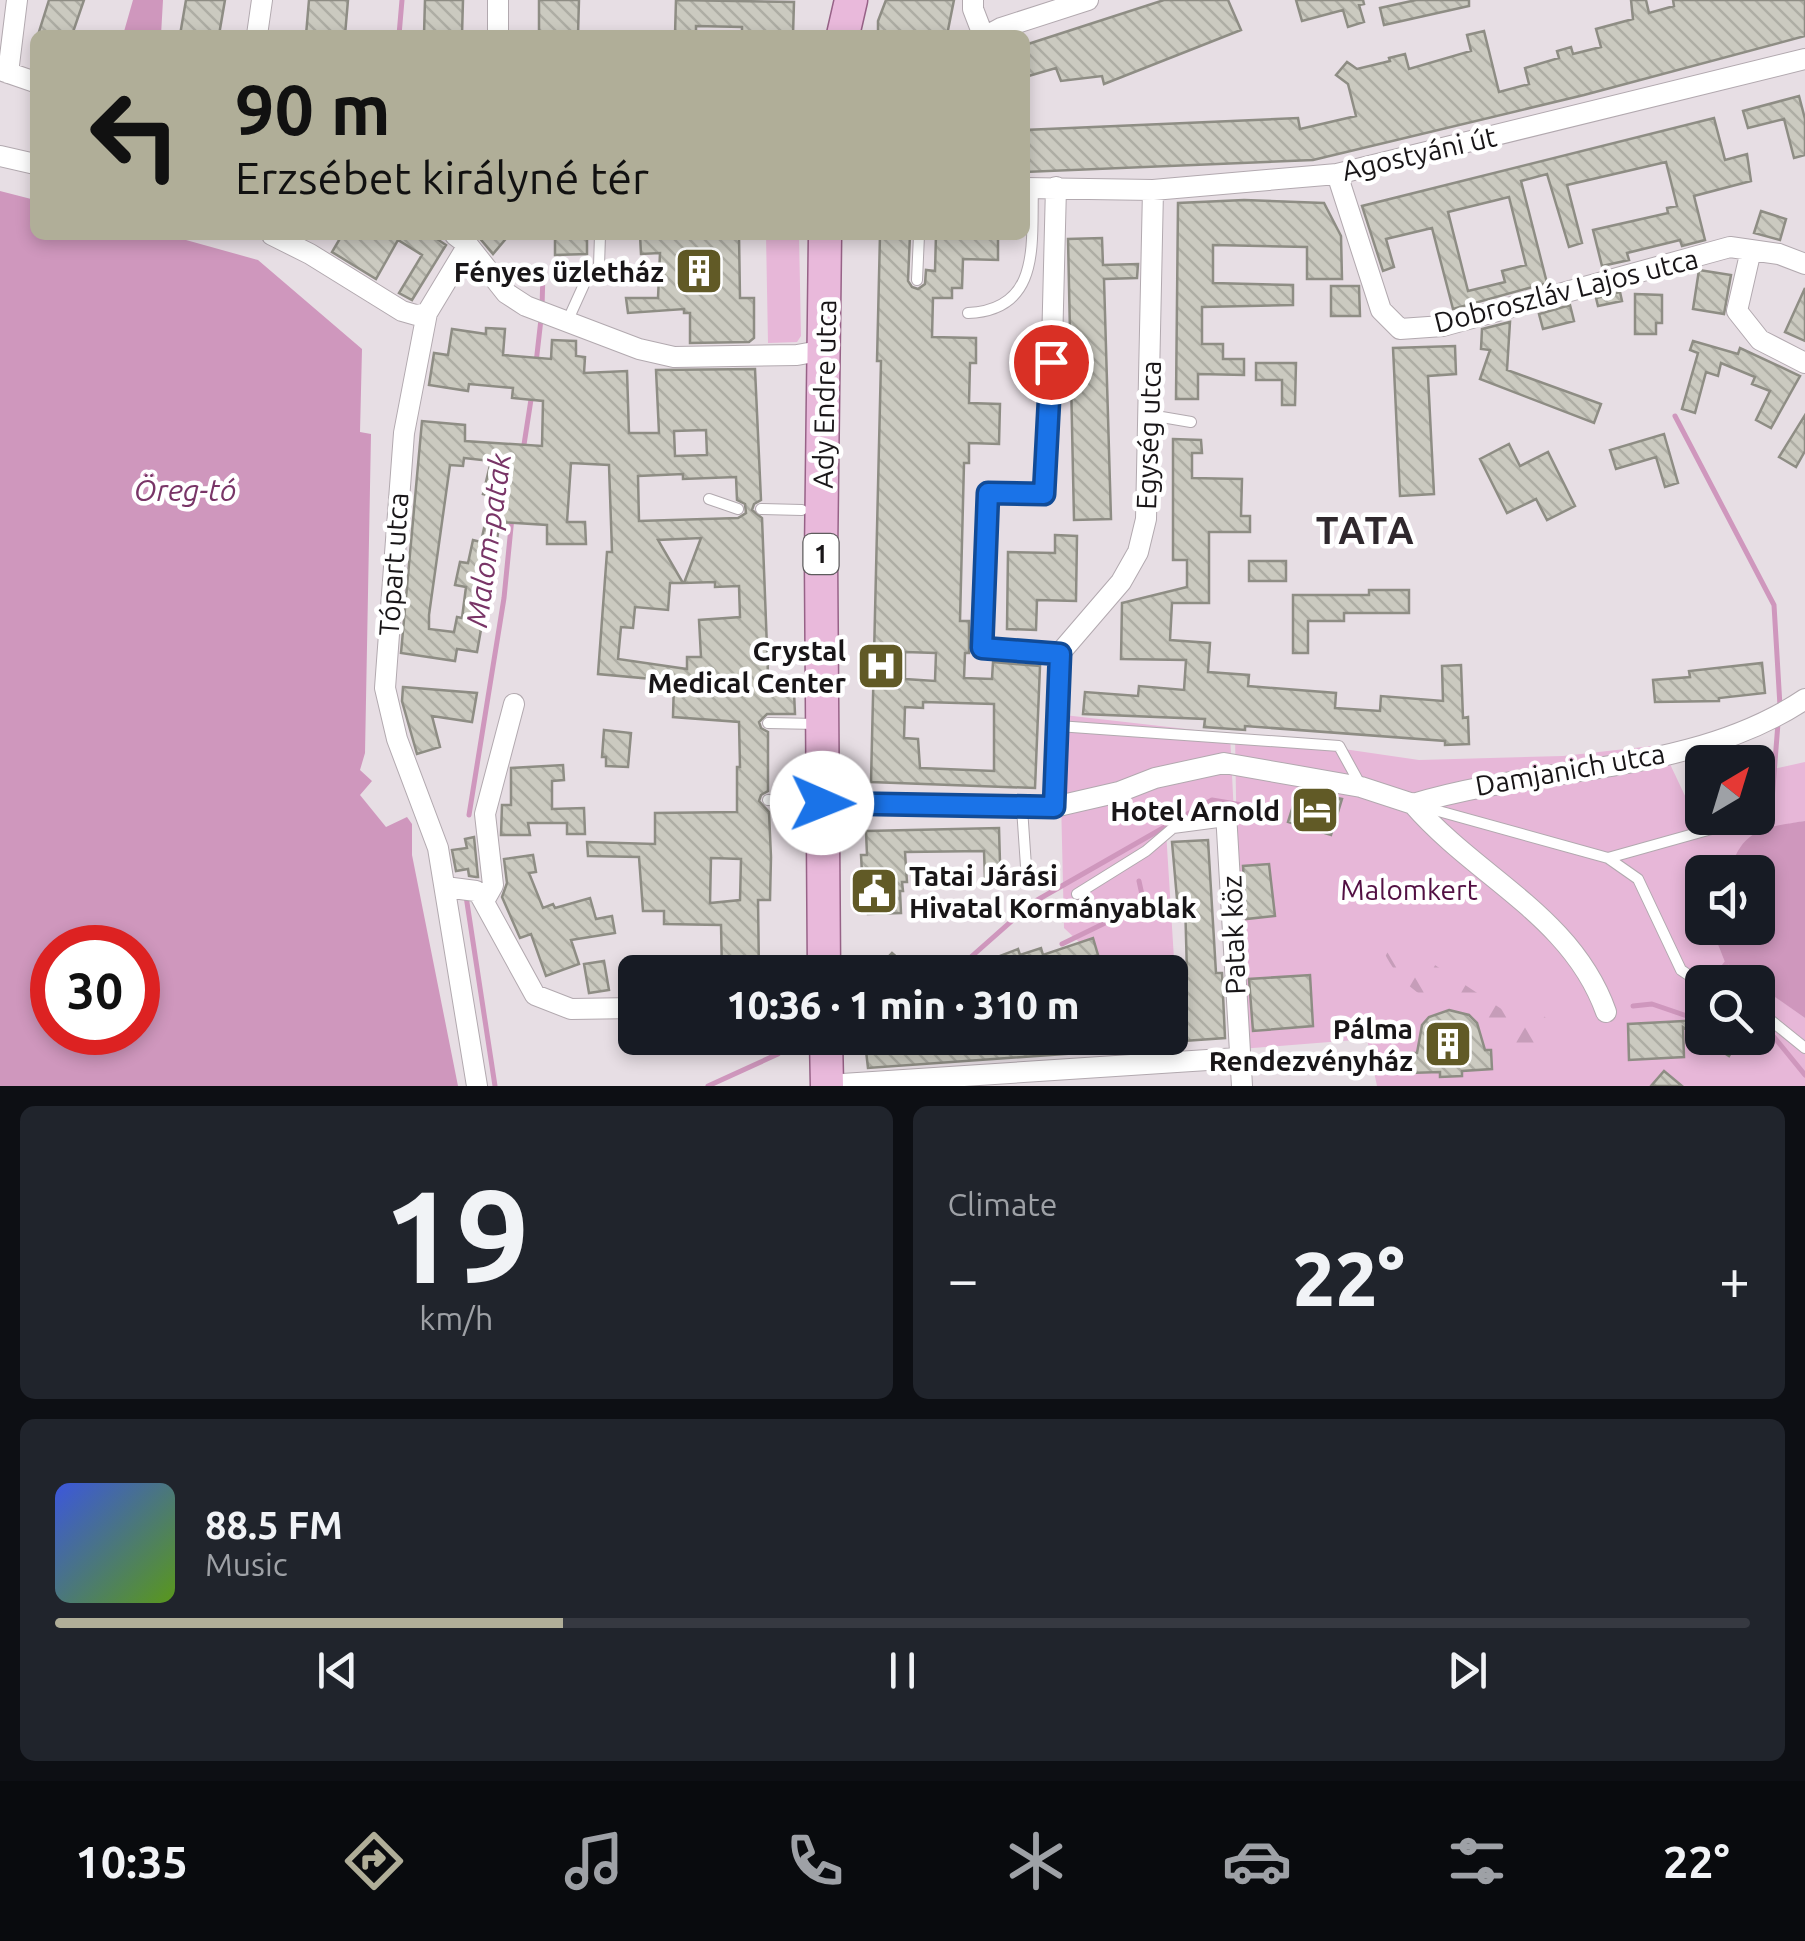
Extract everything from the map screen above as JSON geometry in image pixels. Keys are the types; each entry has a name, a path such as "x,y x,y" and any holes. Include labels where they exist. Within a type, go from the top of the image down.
{"main road":[{"path":"844,30 851,0"},
{"name":"Ady Endre utca","path":"824,955 825,240"},
{"path":"826,1055 827,1085"}],"street":[{"path":"17,0 4,72 30,80"},
{"path":"257,30 262,0"},
{"path":"498,0 498,30"},
{"path":"973,0 984,30"},
{"path":"997,30 1088,0"},
{"name":"Agostyáni út","path":"1030,188 1153,190 1336,174 1805,59"},
{"path":"0,156 30,163"},
{"name":"Dobroszláv Lajos utca","path":"1336,174 1381,310 1400,329 1444,326 1730,248 1751,250"},
{"path":"1054,807 1060,654 982,648 988,493 1044,494 1056,187"},
{"name":"Egység utca","path":"1060,654 1120,582 1138,552 1146,520 1153,190"},
{"path":"282,240 402,311 428,313"},
{"path":"461,240 506,293 639,349 674,356 826,350"},
{"name":"Tópart utca","path":"461,240 428,313 404,433 385,688 396,739 432,828 466,892 528,988 535,995 571,1009 618,1008"},
{"path":"1805,264 1779,254 1751,250 1738,311 1760,340 1805,363"},
{"name":"Damjanich utca","path":"1413,804 1464,788 1579,774 1738,736 1805,699"},
{"name":"Tópart utca","path":"466,892 493,885 485,814 514,704"},
{"path":"822,803 1054,807 1224,763 1361,787 1413,804 1440,834 1554,927 1595,981 1606,1012"},
{"name":"Patak köz","path":"1226,817 1242,1086"},
{"name":"Tópart utca","path":"466,892 476,1086"},
{"path":"827,1085 1238,1058"}],"lane":[{"path":"968,313 987,312 1004,305 1021,288 1031,264 1030,226"},
{"path":"551,315 600,266 600,240"},
{"path":"917,280 919,240"},
{"path":"1150,415 1191,422"},
{"path":"709,498 738,509"},
{"path":"761,509 802,510"},
{"path":"768,682 822,684"},
{"path":"768,723 822,724"},
{"path":"1058,726 1339,746 1361,787"},
{"path":"1222,737 1224,763"},
{"path":"768,800 822,803"},
{"path":"1413,804 1608,858 1638,879 1685,973"},
{"path":"1022,808 1027,881"},
{"path":"1076,894 1146,851 1172,828 1226,817"},
{"path":"1608,858 1693,835"},
{"path":"1775,1024 1805,1048"}],"green space":[{"path":"766,240 799,240 801,336 797,342 768,343"},
{"path":"1064,715 1230,734 1234,815 1165,815 1174,955 1093,955 1064,928"},
{"name":"Malomkert","path":"1235,733 1419,760 1563,756 1661,745 1685,796 1685,835 1758,835 1737,855 1685,855 1685,945 1719,945 1731,965 1685,965 1685,1055 1775,1055 1775,996 1805,1018 1805,1086 1377,1086 1367,1039 1240,1049"},
{"path":"1805,762 1805,821 1775,828 1775,769"},
{"path":"1388,934 1506,1012 1538,1011 1547,1019 1541,1038 1523,1048 1496,1042 1471,1009 1458,1003 1435,1001 1416,991 1387,958 1379,939"}],"water":[{"path":"133,0 163,0 161,30 124,30"},
{"name":"Öreg-tó","path":"0,191 30,199 30,240 186,240 258,260 362,349 360,432 371,434 365,753 360,770 372,781 360,795 386,827 407,817 412,824 412,855 458,1086 0,1086"},
{"path":"1805,821 1805,1018 1775,997 1775,965 1729,965 1718,945 1775,945 1775,855 1737,855 1754,835 1775,835 1778,825"}],"building":[{"path":"49,0 84,0 74,30 40,30"},
{"path":"186,0 225,0 220,30 181,30"},
{"path":"309,0 348,0 345,30 306,30"},
{"path":"425,0 463,0 462,30 424,30"},
{"path":"539,0 579,0 578,30 539,30"},
{"path":"676,0 794,2 793,30 696,26 696,30 675,30"},
{"path":"886,0 954,0 948,30 878,30"},
{"path":"1164,0 1228,0 1241,30 1104,84 1102,76 1061,81 1056,68 1030,76 1030,43"},
{"path":"1296,0 1363,0 1364,4 1359,5 1364,22 1348,27 1343,10 1302,21"},
{"path":"1416,0 1469,0 1469,6 1384,25 1380,8"},
{"path":"1631,0 1646,0 1649,13 1674,6 1673,0 1805,0 1805,36 1584,95 1313,160 1030,172 1030,130 1298,118 1300,129 1356,116 1348,84 1336,75 1347,62 1357,69 1405,54 1409,69 1471,51 1467,35 1484,31 1499,92 1529,84 1525,68 1559,58 1557,51 1571,47 1573,54 1601,47 1596,29 1633,19"},
{"path":"1799,96 1805,119 1805,155 1794,158 1784,119 1748,128 1743,111"},
{"path":"1714,118 1725,160 1747,154 1751,181 1694,196 1705,240 1682,246 1680,240 1627,253 1629,260 1602,266 1593,230 1668,213 1667,208 1677,206 1666,162 1567,185 1582,243 1569,247 1547,174 1521,181 1547,283 1453,309 1432,228 1386,239 1394,267 1383,271 1362,206","holes":["1509,197 1526,265 1502,271 1505,282 1468,291 1448,212"]},
{"path":"1178,203 1324,203 1341,236 1342,279 1307,279 1307,247 1213,245 1213,283 1293,285 1293,305 1202,307 1202,344 1223,344 1223,359 1244,359 1244,375 1198,374 1198,399 1176,399"},
{"path":"1761,211 1786,219 1780,240 1754,233"},
{"path":"1102,238 1103,265 1138,264 1137,278 1104,279 1111,519 1074,520 1068,239"},
{"path":"339,240 398,240 376,279 332,252"},
{"path":"398,240 438,240 446,245 412,300 399,293 422,255"},
{"path":"481,240 505,240 493,254"},
{"path":"555,240 587,240 587,254 555,255"},
{"path":"640,240 739,240 740,298 754,298 754,338 749,342 690,343 690,313 684,313 684,309 628,313 626,298 658,298 660,253 641,254"},
{"path":"880,240 910,240 908,281 918,289 925,284 926,270 935,271 936,240 998,240 998,260 963,259 962,288 952,288 952,298 933,298 932,337 976,338 976,363 970,363 969,403 1000,404 999,444 969,443 969,463 964,463 960,621 969,621 969,653 965,653 964,678 992,679 993,662 1040,666 1035,788 871,782 881,361 877,361","holes":["905,652 936,653 935,681 905,679","923,702 994,704 994,771 920,768 918,739 904,738 905,707 923,708"]},
{"path":"1699,270 1731,275 1724,314 1693,309"},
{"path":"1331,286 1359,286 1360,316 1331,316"},
{"path":"1805,288 1805,341 1785,332"},
{"path":"1620,292 1622,301 1598,306 1596,298"},
{"path":"1635,294 1662,295 1662,323 1656,323 1656,334 1635,334"},
{"path":"1570,305 1574,321 1543,329 1539,314"},
{"path":"1510,322 1507,370 1601,404 1594,423 1480,379 1490,350 1481,349 1482,329"},
{"path":"486,328 505,329 503,355 551,359 552,340 576,341 576,356 585,357 584,373 627,371 629,433 659,433 656,370 755,369 761,500 752,510 762,518 768,674 759,684 767,692 794,692 795,714 767,714 759,722 768,732 768,791 759,801 769,812 771,857 770,900 758,900 759,955 722,955 721,925 664,924 664,911 643,911 639,857 588,856 587,842 655,844 655,813 737,812 740,767 739,722 673,717 674,681 598,674 607,552 612,552 609,465 571,463 567,522 585,522 586,544 547,544 547,525 500,522 477,652 457,649 455,661 401,653 422,421 465,425 465,441 542,446 543,401 512,398 513,388 469,384 468,391 429,385 434,353 448,355 452,329 486,334","holes":["706,430 707,455 675,456 674,431","464,458 491,461 483,494 491,496 481,542 473,540 468,563 460,562 455,585 466,587 462,618 457,617 454,632 429,629 450,465 463,466","683,474 683,479 736,477 737,500 745,504 746,513 738,518 639,521 638,476","701,538 684,583 739,586 740,617 699,620 701,657 687,657 687,669 618,659 621,627 633,628 635,607 668,610 670,583 683,583 658,540","711,858 741,859 740,900 710,903"]},
{"path":"1693,341 1738,354 1740,348 1800,376 1771,428 1756,420 1770,391 1752,384 1755,377 1721,363 1718,376 1706,372 1695,413 1682,409 1698,353 1690,350"},
{"path":"1455,346 1456,374 1428,376 1434,494 1400,496 1393,348"},
{"path":"1256,363 1296,363 1295,405 1282,405 1282,380 1256,380"},
{"path":"1805,415 1805,451 1796,467 1779,457"},
{"path":"1664,434 1678,483 1665,487 1656,457 1616,469 1610,450"},
{"path":"1173,439 1201,440 1202,453 1192,453 1192,478 1242,479 1241,516 1250,516 1250,532 1209,532 1209,603 1172,603 1170,640 1210,643 1208,672 1249,675 1248,686 1336,693 1335,708 1380,711 1381,696 1443,701 1442,666 1461,665 1463,718 1468,717 1469,744 1245,726 1245,730 1204,727 1205,719 1083,714 1085,692 1138,696 1139,686 1184,690 1186,660 1121,659 1122,603 1187,587 1187,560 1173,560"},
{"path":"1509,444 1520,466 1548,452 1575,506 1547,520 1536,499 1507,513 1480,459"},
{"path":"1055,535 1077,536 1076,601 1037,600 1036,630 1007,629 1008,552 1055,553"},
{"path":"1249,561 1286,561 1286,581 1249,581"},
{"path":"1369,590 1409,590 1409,613 1344,613 1344,621 1308,621 1308,653 1293,653 1293,595 1369,595"},
{"path":"1762,663 1765,693 1719,701 1655,702 1653,680 1690,677 1689,671"},
{"path":"403,687 477,693 472,722 432,716 440,747 417,754 402,701"},
{"path":"604,730 631,733 628,767 606,766 606,757 602,757"},
{"path":"563,765 564,780 552,781 552,809 584,808 585,834 567,834 567,823 528,823 530,835 501,835 502,805 511,805 511,768"},
{"name":"Hotel Arnold","path":"1298,790 1342,799 1331,835 1288,822"},
{"path":"999,828 1000,863 1004,863 1005,879 985,879 984,851 905,852 907,882 902,882 900,891 901,913 868,914 861,855 867,855 866,831"},
{"path":"474,837 478,877 469,876 468,869 456,871 452,850 467,848 465,839"},
{"path":"1208,840 1216,973 1222,973 1225,1038 1188,1041 1185,899 1177,899 1172,842"},
{"path":"533,855 536,872 529,873 543,908 590,898 596,919 612,916 615,933 571,940 579,964 546,976 531,934 520,938 502,897 507,883 504,859"},
{"path":"1269,864 1275,916 1246,919 1243,866"},
{"path":"1093,938 1098,955 1043,955"},
{"path":"1041,948 1043,955 1020,955"},
{"path":"604,961 609,990 589,993 584,964"},
{"path":"1310,975 1313,1026 1253,1031 1249,979"},
{"name":"Pálma Rendezvényház","path":"1449,1010 1469,1015 1477,1023 1485,1050 1491,1050 1492,1069 1462,1071 1462,1076 1409,1073 1408,1053 1417,1053 1422,1025 1429,1017"},
{"path":"1685,1021 1684,1057 1629,1060 1628,1024"},
{"path":"866,1055 1050,1055 868,1068"},
{"path":"1664,1071 1682,1086 1651,1086"}],"waterway":[{"name":"Malom-patak","path":"399,30 402,0"},
{"name":"Malom-patak","path":"542,308 543,271"},
{"name":"Malom-patak","path":"536,363 541,319"},
{"name":"Malom-patak","path":"523,451 532,393"},
{"path":"1675,416 1774,605 1780,706"},
{"name":"Malom-patak","path":"469,815 504,598 512,517"},
{"path":"1775,762 1778,723"},
{"name":"Malom-patak","path":"973,955 1032,903 1212,800 1277,811"},
{"path":"1062,944 1144,904 1139,881"},
{"name":"Malom-patak","path":"466,896 495,1086"},
{"name":"Malom-patak","path":"1725,965 1729,960"},
{"name":"Malom-patak","path":"1633,1006 1652,1004 1685,1015"},
{"path":"1775,1038 1805,1075"},
{"name":"Malom-patak","path":"708,1086 776,1055"}],"place":[{"name":"Fényes üzletház","path":"699,271"},
{"name":"Crystal Medical Center","path":"881,666"},
{"name":"Hotel Arnold","path":"1315,810"},
{"name":"Tatai Járási Hivatal Kormányablak","path":"874,891"},
{"name":"Pálma Rendezvényház","path":"1448,1044"}],"district":[{"name":"TATA","path":"1366,530"}],"route":[{"path":"822,803 1054,807 1060,654 982,648 988,493 1044,494 1051,362"}]}
